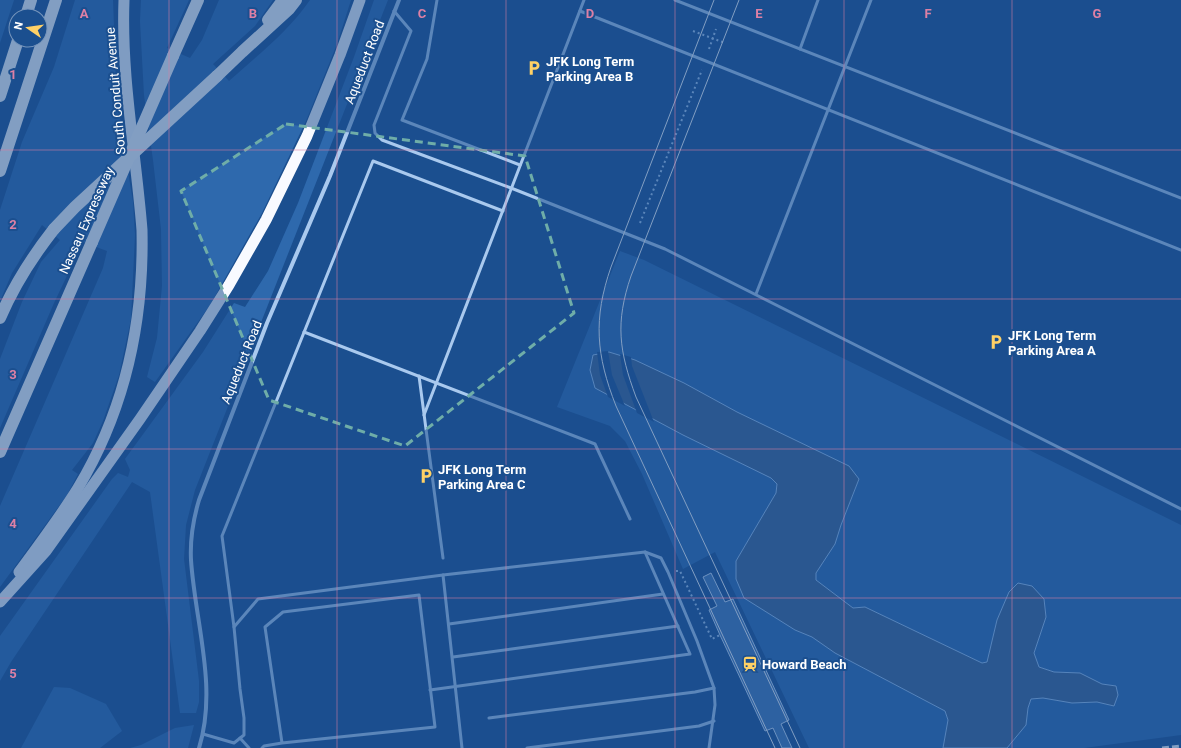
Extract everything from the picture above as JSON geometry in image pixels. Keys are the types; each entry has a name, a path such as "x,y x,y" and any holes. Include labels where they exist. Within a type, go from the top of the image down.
{"highway":[{"path":"0,171 56,0"},
{"name":"South Conduit Avenue","path":"0,601 53,525 89,468 116,407 134,345 140,298 142,253 137,181 125,71 123,34 124,0"},
{"name":"Nassau Expressway","path":"0,452 198,0"},
{"path":"242,52 272,16 283,0"},
{"path":"0,318 27,265 54,229 75,207 290,9 296,0"},
{"path":"0,601 46,552 140,420 229,285 266,220 304,142 324,96 360,0"},
{"path":"0,96 15,48"}],"street":[{"name":"Aqueduct Road","path":"199,748 203,734 206,707 206,678 191,560 192,529 197,507 208,473 265,331 330,176 399,0"}],"lane":[{"path":"437,0 427,60 402,120 520,165"},
{"path":"424,415 584,0"},
{"path":"675,0 1181,198"},
{"path":"800,49 818,0"},
{"path":"756,294 872,0"},
{"path":"580,10 1181,250"},
{"path":"394,11 411,31 374,125 375,133 382,140 511,188 665,249 1181,509"},
{"path":"203,734 234,743 244,735 244,718 234,627 222,536 373,161 503,210"},
{"path":"304,332 595,444 630,518"},
{"path":"419,376 443,558"},
{"path":"234,627 258,599 443,575 645,552 661,558 697,642 714,688 714,722 709,748"},
{"path":"430,690 690,654 645,552"},
{"path":"443,575 462,748"},
{"path":"449,624 663,594"},
{"path":"262,748 264,746 282,743 435,727 418,595 283,612 266,627 282,743"},
{"path":"453,657 678,626"},
{"path":"489,718 695,692 714,688"},
{"path":"527,748 699,726 714,722"},
{"path":"240,738 249,748"}],"path":[{"path":"709,50 716,29"},
{"path":"693,31 725,43"},
{"path":"640,224 702,70"},
{"path":"668,572 680,571 712,639 720,635"}],"highlighted area":[{"path":"286,124 525,156 574,313 405,446 269,400 181,191"}],"shaded area":[{"path":"0,0 14,0 11,8 8,8 8,18 0,43"},
{"path":"75,0 113,0 116,81 122,134 133,202 135,235 131,319 119,375 103,421 93,443 72,470 78,474 67,495 0,587 0,506 103,268 107,251 83,242 54,303 0,428 0,359 22,302 41,262 60,240 42,225 12,273 0,301 0,210 22,142 54,67"},
{"path":"141,0 189,0 167,48 190,58 202,40 219,0 273,0 255,26 213,64 229,81 283,33 310,0 351,0 337,44 306,121 262,213 210,305 155,382 147,377 157,338 162,286 161,229 144,95 140,21"},
{"path":"374,0 388,0 195,490 186,525 184,559 199,681 199,702 196,713 180,713 150,492 132,482 11,662 0,681 0,636 112,479 118,473 128,477 130,470 125,459 203,352 234,303 245,307 268,271 298,203 354,57"},
{"path":"620,251 644,260 1181,525 1181,735 1084,748 1007,748 1026,725 1028,708 1031,699 1043,698 1072,703 1097,702 1113,706 1115,686 1102,684 1080,673 1054,672 1039,667 1034,654 1045,617 1044,599 997,620 987,662 982,663 865,607 853,608 816,580 815,573 835,544 859,479 684,383 777,484 776,493 736,561 795,630 812,636 835,653 945,711 948,720 943,748 809,748 715,552 683,569 642,474 625,441 610,426 557,407"},
{"path":"609,352 635,360 684,383 737,412 849,466 859,479 835,544 816,573 816,580 853,608 865,607 982,663 987,662 997,620 1009,592 1018,583 1032,586 1044,599 1046,617 1034,653 1039,667 1054,672 1080,673 1102,684 1116,686 1118,695 1114,706 1097,702 1072,703 1043,698 1031,699 1028,708 1026,725 1007,748 943,748 948,720 945,711 835,653 812,637 795,630 744,598 736,579 736,561 776,493 777,484 771,478 683,435 595,388 590,370 593,355"},
{"path":"54,687 70,688 106,704 122,731 100,748 21,748"},
{"path":"194,725 188,748 130,748 141,745 175,728"}],"pier":[{"path":"608,351 612,375 625,406 608,397 600,375 597,352"},
{"path":"620,354 631,357 632,366 654,422 637,413 623,375"}],"building":[{"path":"711,573 725,602 733,599 789,720 781,724 792,748 782,748 773,728 765,731 720,635 709,610 717,606 703,577"}],"tram line":[{"path":"714,0 611,267 601,303 599,337 604,370 616,406 775,748"},
{"path":"739,0 631,276 623,308 621,337 626,365 636,397 800,748"}],"railway":[{"path":"1162,748 1181,746"}],"place":[{"name":"JFK Long Term Parking Area B","path":"534,68"},
{"name":"JFK Long Term Parking Area A","path":"996,342"},
{"name":"JFK Long Term Parking Area C","path":"426,476"},
{"name":"Howard Beach","path":"750,664"}]}
